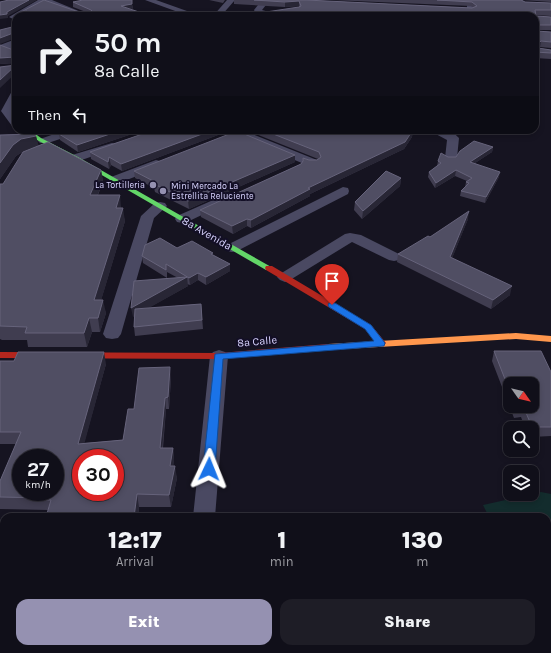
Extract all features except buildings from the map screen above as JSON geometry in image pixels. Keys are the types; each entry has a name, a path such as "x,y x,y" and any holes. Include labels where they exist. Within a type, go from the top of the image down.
{"street":[{"path":"22,12 45,0 78,12"},
{"path":"149,0 185,12"},
{"path":"220,12 231,0"},
{"path":"259,12 258,10 266,0"},
{"path":"469,12 471,0"},
{"path":"54,12 64,6"},
{"path":"12,44 3,47 12,50"},
{"name":"8a Avenida","path":"32,134 182,218 232,248 285,276 368,327 381,343"},
{"path":"18,139 42,140 63,134"},
{"path":"230,134 313,163"},
{"path":"444,134 453,138 450,158"},
{"path":"76,158 125,142"},
{"path":"38,152 56,147"},
{"path":"115,180 165,160"},
{"path":"232,248 343,191"},
{"path":"182,218 231,196"},
{"path":"112,334 148,216 160,206"},
{"path":"285,276 350,237 356,238 394,257"},
{"name":"8a Calle","path":"516,336 537,329"},
{"name":"8a Calle","path":"0,355 219,356 381,343 516,336 551,339"},
{"path":"204,513 219,356"}],"green space":[{"path":"539,492 551,494 551,513 487,513 483,505 503,501 539,501"}],"traffic: fast":[{"path":"32,134 269,268"}],"traffic: slow":[{"path":"328,347 516,336 551,339"}],"traffic: jam":[{"path":"269,268 368,327 381,343"},
{"path":"0,355 219,356 328,347"}],"place":[{"name":"La Tortilleria","path":"153,185"},
{"name":"Mini Mercado La Estrellita Reluciente","path":"163,191"}],"route":[{"path":"209,469 210,444 219,356 381,343 368,327 332,305"}]}
